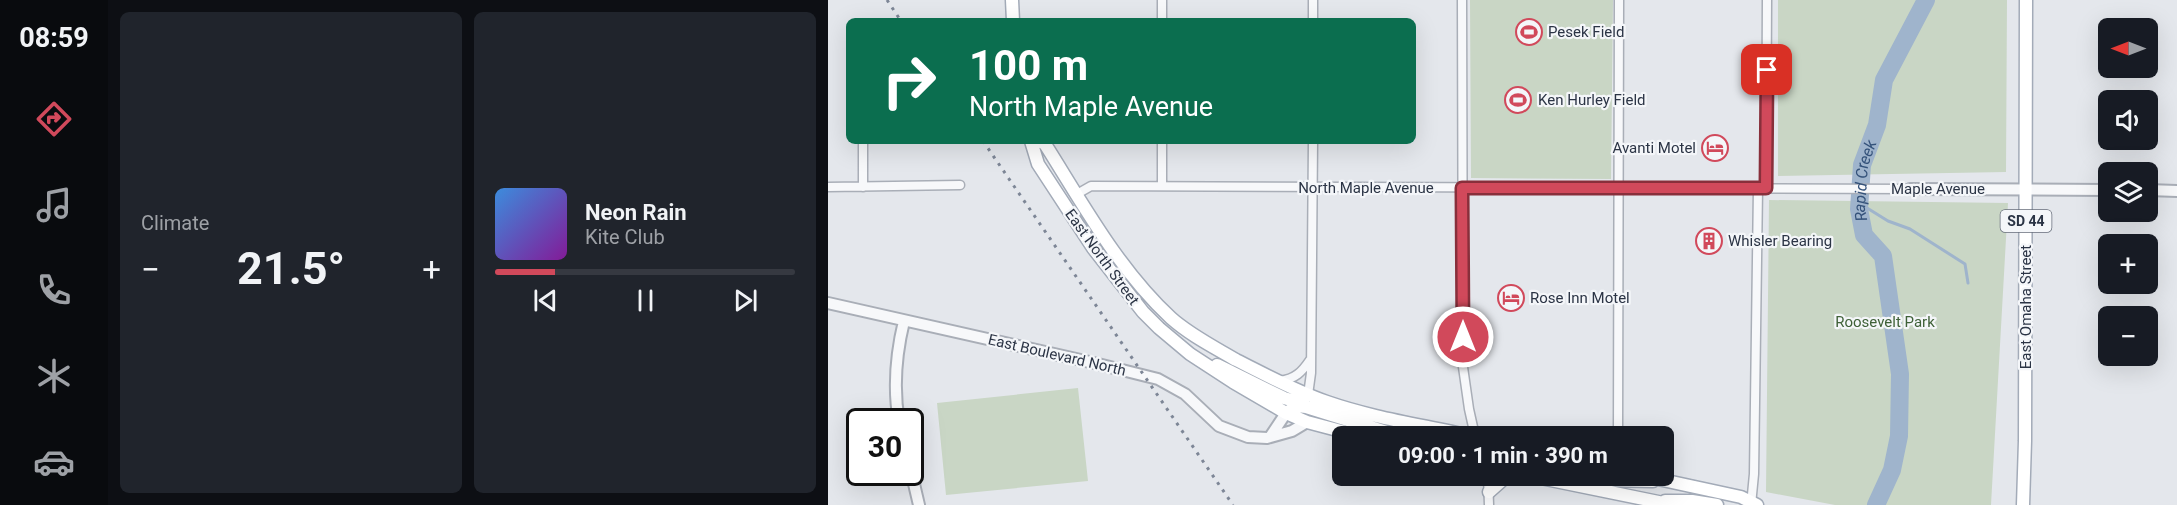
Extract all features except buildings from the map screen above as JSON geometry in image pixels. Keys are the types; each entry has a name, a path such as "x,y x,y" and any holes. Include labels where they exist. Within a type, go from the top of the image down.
{"main road":[{"path":"1012,0 1012,18"},
{"name":"East Omaha Street","path":"2023,505 2026,0"},
{"name":"East North Street","path":"1034,144 1038,164 1061,201 1110,272 1143,312 1190,354 1286,413"},
{"path":"1035,144 1062,192 1069,196 1077,194"},
{"name":"East North Street","path":"1077,194 1103,237 1134,278 1172,318 1206,343 1308,395"},
{"path":"1190,354 1230,370 1284,398 1299,399 1308,395 1357,411 1422,426"},
{"path":"1286,413 1297,406 1306,407 1367,426"},
{"path":"1286,413 1332,429"},
{"path":"1674,482 1741,497 1752,504"},
{"path":"1489,499 1499,486"},
{"path":"1579,486 1673,505"},
{"path":"1655,502 1692,501 1717,505"}],"street":[{"path":"1162,0 1162,18"},
{"path":"1313,0 1313,18"},
{"path":"1462,0 1463,368 1472,426"},
{"path":"1618,426 1619,0"},
{"path":"1752,504 1755,474 1767,0"},
{"path":"863,144 863,187"},
{"path":"1162,144 1162,186"},
{"path":"1308,395 1311,386 1313,144"},
{"path":"828,187 960,185"},
{"name":"North Maple Avenue","path":"1077,194 1090,186 1762,188"},
{"name":"Maple Avenue","path":"1762,188 2098,190"},
{"path":"2158,190 2177,190"},
{"name":"East Boulevard North","path":"828,303 1158,379 1185,394 1209,418 1228,431 1248,438 1270,437 1292,431 1307,422"},
{"path":"898,408 896,376 898,349 904,321"},
{"path":"1277,381 1295,377 1302,372 1310,360"},
{"path":"1270,437 1286,413"},
{"path":"914,486 919,505"}],"green space":[{"path":"1470,0 1613,0 1611,179 1471,178"},
{"path":"1778,0 2007,0 2006,172 1778,176"},
{"name":"Roosevelt Park","path":"1769,200 2008,203 1991,505 1835,505 1766,492"},
{"path":"1078,388 1088,481 946,495 937,403"}],"waterway":[{"name":"Rapid Creek","path":"1876,505 1892,470 1899,436 1900,374 1883,256 1864,235 1859,209 1862,165 1877,125 1884,80 1926,0"},
{"path":"1859,203 1888,221 1910,229 1965,264 1968,283"}],"railway":[{"path":"887,0 899,18"},
{"path":"985,144 1233,505"}],"place":[{"name":"Pesek Field","path":"1529,32"},
{"name":"Ken Hurley Field","path":"1518,100"},
{"name":"Avanti Motel","path":"1715,148"},
{"name":"Whisler Bearing","path":"1709,241"},
{"name":"Rose Inn Motel","path":"1511,298"}],"route":[{"path":"1463,337 1462,188 1766,188 1767,70"}]}
